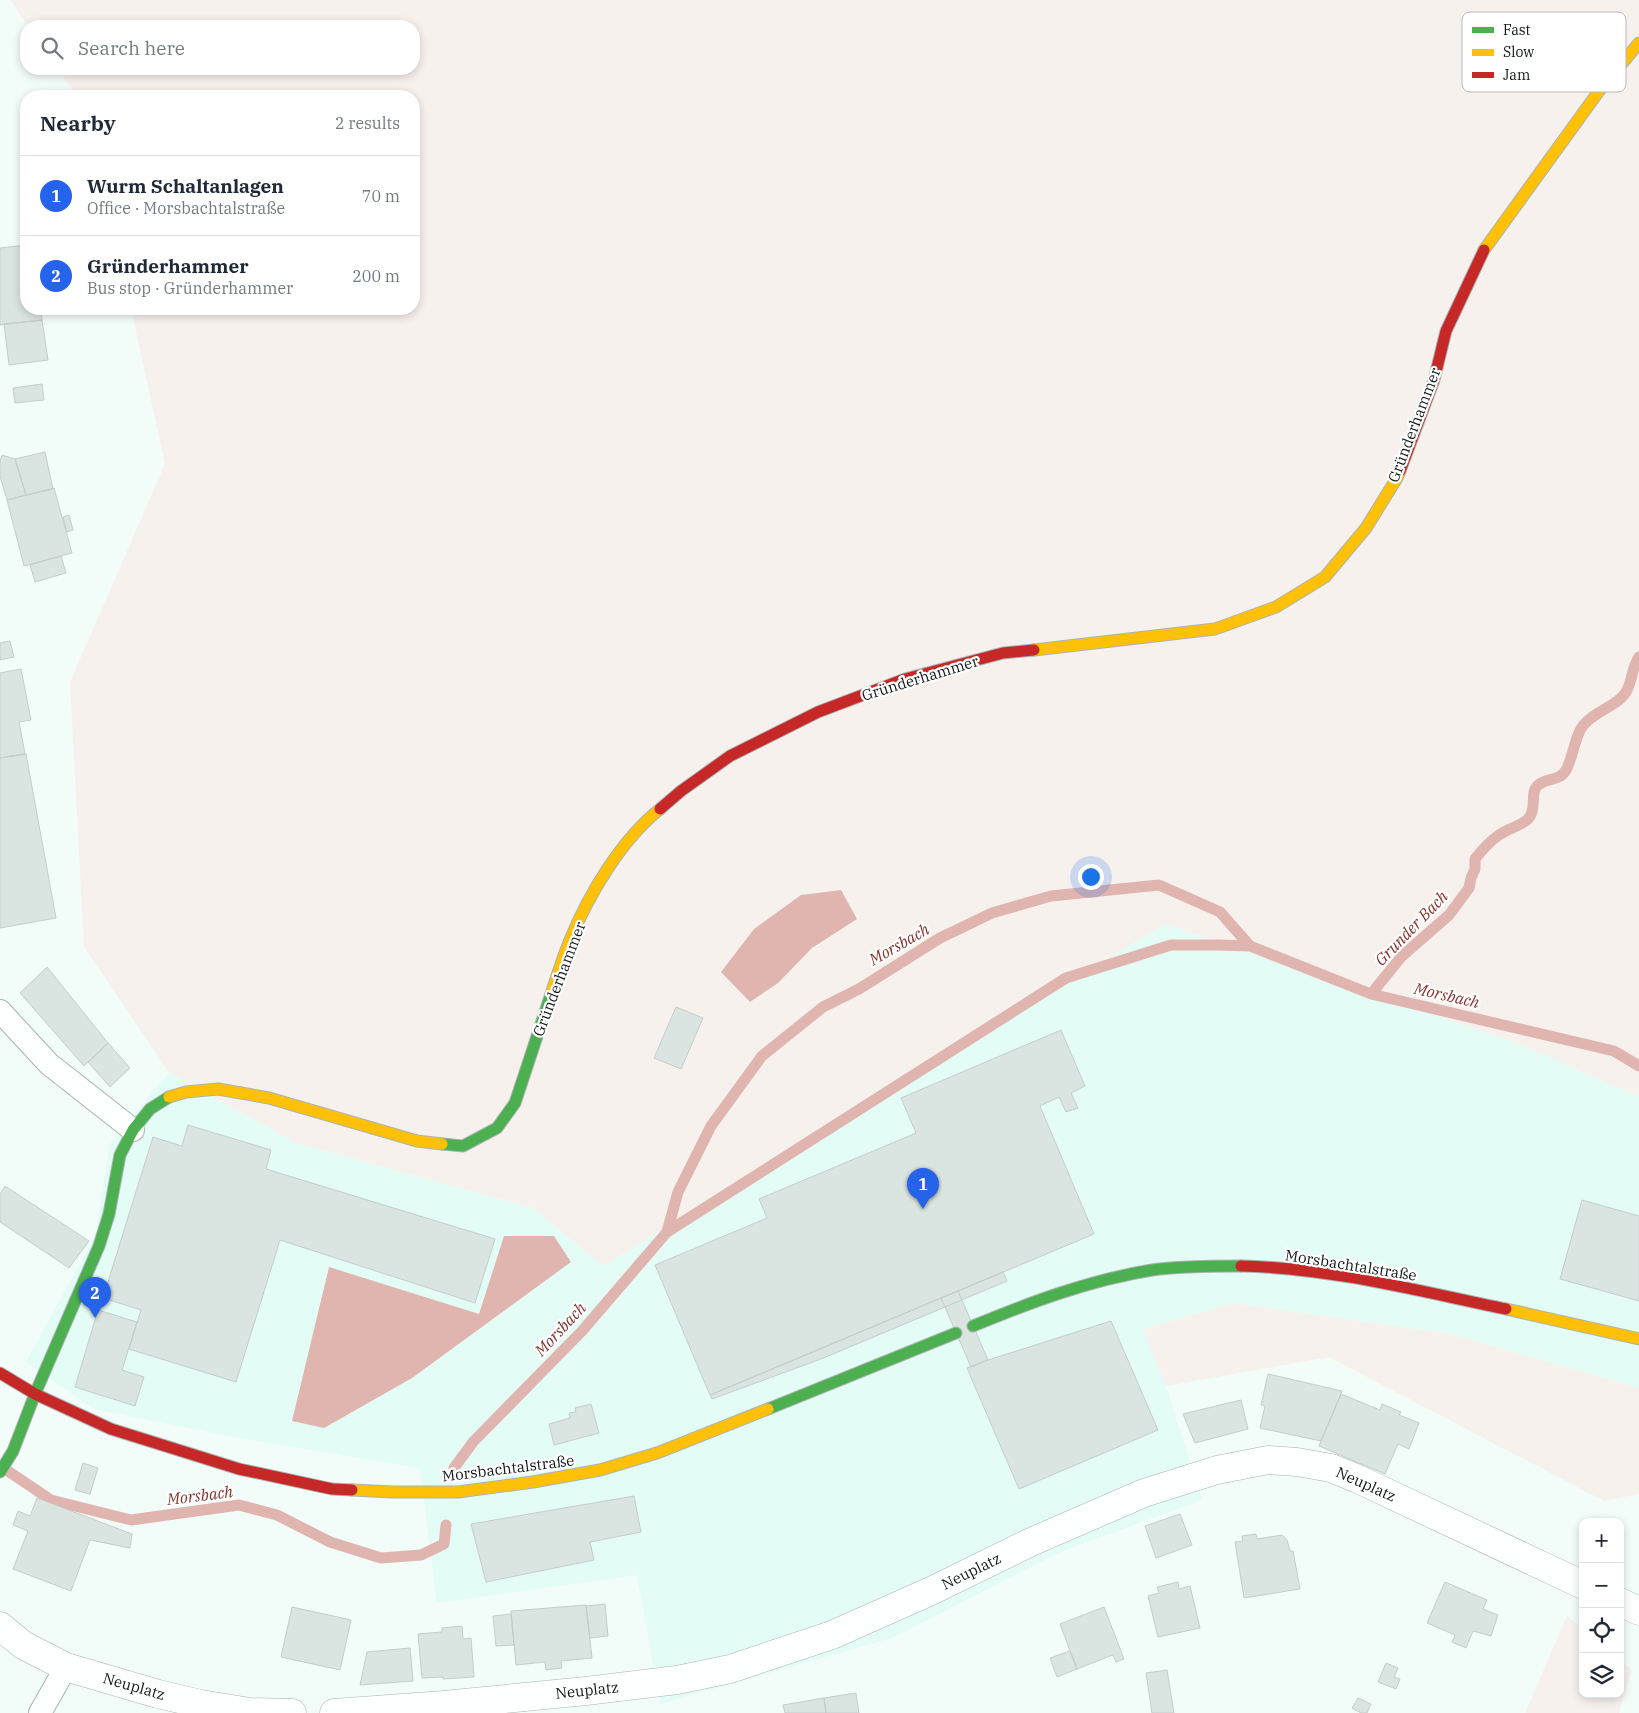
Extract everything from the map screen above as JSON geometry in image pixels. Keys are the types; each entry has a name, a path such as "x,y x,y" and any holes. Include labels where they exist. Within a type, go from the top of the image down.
{"street":[{"name":"Gründerhammer","path":"1626,59 1639,43"},
{"name":"Gründerhammer","path":"0,1472 12,1451 99,1246 109,1214 120,1155 133,1130 150,1109 168,1097 186,1092 218,1089 269,1098 417,1141 463,1146 497,1128 515,1103 570,939 599,882 619,852 646,820 681,791 730,756 818,712 905,679 1003,653 1215,629 1276,607 1325,577 1366,528 1397,478 1434,380 1446,331 1482,253 1598,92"},
{"name":"Morsbachtalstraße","path":"973,1326 1028,1303 1108,1279 1171,1269 1258,1266 1313,1271 1374,1281 1639,1339"},
{"name":"Morsbachtalstraße","path":"0,1373 35,1394 111,1429 239,1469 332,1489 393,1492 458,1492 533,1482 600,1470 657,1453 956,1333"},
{"name":"Neuplatz","path":"334,1713 444,1706 586,1691 677,1680 730,1669 832,1635 930,1591 1031,1542 1144,1493 1217,1470 1268,1460 1298,1462 1331,1468 1579,1583"},
{"path":"1624,1604 1639,1611"},
{"path":"0,1626 23,1645 66,1667"},
{"name":"Neuplatz","path":"66,1667 158,1694 201,1704 250,1712 292,1713"}],"lane":[{"path":"0,1011 49,1064 133,1130"},
{"path":"40,1713 66,1667"}],"shaded area":[{"path":"10,0 1639,0 1639,1097 1514,1042 1165,924 603,1266 533,1208 296,1143 169,1072 84,947 70,682 165,464 132,315 420,315 420,90 73,90 62,75 420,75 420,20 24,20"},
{"path":"841,890 857,919 812,948 778,983 750,1002 721,972 754,929 801,895"},
{"path":"1165,924 1514,1042 1639,1097 1639,1388 1451,1334 1234,1303 1144,1329 1166,1386 1202,1500 1060,1552 892,1638 660,1704 637,1575 437,1603 420,1468 229,1436 94,1409 26,1362 95,1236 110,1144 169,1072 296,1143 533,1208 603,1266"},
{"path":"504,1236 554,1236 571,1262 412,1378 324,1428 292,1421 329,1267 479,1314"},
{"path":"1234,1303 1451,1334 1639,1388 1639,1494 1604,1501 1329,1357 1166,1386 1143,1329"},
{"path":"1567,1616 1579,1626 1579,1698 1624,1698 1619,1713 1525,1713"},
{"path":"1624,1663 1632,1670 1624,1696"}],"building":[{"path":"20,246 20,315 42,315 42,320 0,325 0,248"},
{"path":"42,320 48,360 9,365 4,324"},
{"path":"42,384 44,400 15,403 13,388"},
{"path":"45,452 53,489 26,495 15,459"},
{"path":"2,455 15,459 26,495 7,500 0,476"},
{"path":"54,488 72,553 24,566 7,500"},
{"path":"69,515 73,530 67,532 63,517"},
{"path":"61,556 66,573 35,582 30,565"},
{"path":"10,641 14,657 0,660 0,643"},
{"path":"21,669 31,720 19,722 25,754 0,758 0,673"},
{"path":"26,754 56,918 0,928 0,758"},
{"path":"47,967 108,1043 84,1066 20,993"},
{"path":"676,1007 703,1018 681,1069 654,1058"},
{"path":"1061,1030 1085,1086 1071,1093 1078,1108 1066,1112 1059,1097 1040,1106 1094,1234 710,1395 655,1265 767,1218 759,1199 916,1133 901,1098"},
{"path":"108,1043 130,1068 110,1087 88,1062"},
{"path":"188,1125 271,1150 266,1169 495,1239 475,1303 280,1240 236,1382 129,1349 141,1310 103,1298 153,1137 182,1146"},
{"path":"5,1186 89,1241 69,1268 0,1222 0,1194"},
{"path":"1582,1200 1639,1216 1639,1301 1560,1279"},
{"path":"1003,1272 1007,1281 821,1359 712,1399 710,1395"},
{"path":"958,1291 988,1360 971,1367 941,1298"},
{"path":"98,1310 137,1322 122,1370 144,1377 135,1406 75,1387"},
{"path":"1111,1321 1158,1430 1019,1489 967,1368"},
{"path":"1268,1374 1342,1391 1321,1441 1260,1428 1265,1406 1261,1405"},
{"path":"1341,1394 1380,1410 1382,1404 1401,1412 1399,1415 1419,1423 1409,1449 1398,1444 1385,1474 1319,1446"},
{"path":"1241,1400 1248,1429 1195,1443 1183,1414"},
{"path":"591,1404 599,1433 554,1445 549,1424 570,1418 569,1413 576,1412 575,1408"},
{"path":"83,1463 98,1468 90,1494 75,1490"},
{"path":"634,1496 641,1532 590,1542 594,1560 486,1582 471,1524"},
{"path":"37,1498 132,1534 130,1548 90,1540 71,1591 13,1569 28,1531 13,1525 18,1511 30,1516"},
{"path":"1180,1514 1192,1545 1156,1558 1145,1526"},
{"path":"1256,1534 1257,1539 1282,1535 1287,1540 1290,1551 1293,1551 1300,1589 1244,1598 1235,1542 1243,1541 1242,1536"},
{"path":"1178,1582 1179,1589 1190,1586 1200,1628 1158,1637 1148,1596 1159,1593 1157,1587"},
{"path":"1445,1582 1487,1600 1483,1609 1498,1615 1491,1636 1473,1631 1466,1648 1452,1642 1455,1635 1427,1623"},
{"path":"605,1604 608,1636 590,1638 586,1606"},
{"path":"586,1605 592,1658 561,1661 562,1668 546,1670 545,1662 516,1665 511,1611"},
{"path":"292,1607 351,1620 340,1670 281,1657"},
{"path":"1104,1607 1124,1659 1116,1662 1113,1655 1077,1669 1060,1624"},
{"path":"511,1614 514,1645 496,1646 493,1616"},
{"path":"462,1626 463,1639 471,1638 474,1677 422,1678 418,1634 442,1632 442,1628"},
{"path":"410,1648 413,1681 360,1685 367,1652"},
{"path":"1070,1651 1077,1669 1057,1677 1050,1658"},
{"path":"1386,1663 1398,1668 1394,1677 1400,1679 1396,1689 1378,1682"},
{"path":"1167,1670 1174,1713 1152,1713 1146,1673"},
{"path":"856,1693 859,1713 826,1713 824,1698"},
{"path":"824,1698 826,1713 785,1713 783,1705"},
{"path":"1358,1698 1371,1704 1367,1713 1361,1713 1352,1708"}],"waterway":[{"name":"Grunder Bach","path":"1371,994 1402,956 1449,915 1469,888 1475,869 1475,859 1483,849 1499,835 1529,818 1533,809 1534,793 1537,786 1544,781 1563,774 1582,727 1592,717 1622,697 1628,688 1639,657"},
{"name":"Morsbach","path":"667,1232 678,1192 711,1126 762,1056 823,1007 859,989 940,938 992,913 1051,896 1159,885 1220,912 1250,946"},
{"name":"Morsbach","path":"454,1468 473,1442 582,1331 667,1232 1066,978 1171,945 1250,946 1371,994 1614,1051 1639,1066"},
{"name":"Morsbach","path":"2,1467 51,1500 131,1520 239,1505 277,1515 330,1542 381,1558 421,1555 444,1544 446,1525"}],"traffic: fast":[{"path":"442,1144 463,1146 497,1128 515,1103 551,994"},
{"path":"0,1472 13,1451 35,1394 99,1246 109,1214 120,1155 133,1130 150,1109 169,1097"},
{"path":"973,1326 1061,1293 1129,1274 1174,1268 1241,1266"},
{"path":"768,1409 956,1333"}],"traffic: slow":[{"path":"1626,59 1639,43"},
{"path":"1484,250 1598,92"},
{"path":"1034,650 1215,629 1276,607 1325,577 1366,528 1400,471"},
{"path":"551,994 570,940 597,887 619,852 632,836 660,809"},
{"path":"169,1097 186,1092 218,1089 269,1098 417,1141 442,1144"},
{"path":"1506,1309 1639,1339"},
{"path":"352,1490 458,1492 533,1482 600,1470 657,1453 768,1409"}],"traffic: jam":[{"path":"1400,471 1434,380 1446,331 1484,250"},
{"path":"660,809 681,791 730,756 818,712 905,679 1003,653 1034,650"},
{"path":"1241,1266 1308,1271 1341,1276 1506,1309"},
{"path":"0,1373 35,1394 111,1429 239,1469 332,1489 352,1490"}],"place":[{"name":"Wurm Schaltanlagen","path":"923,1209"},
{"name":"Gründerhammer","path":"95,1318"}]}
